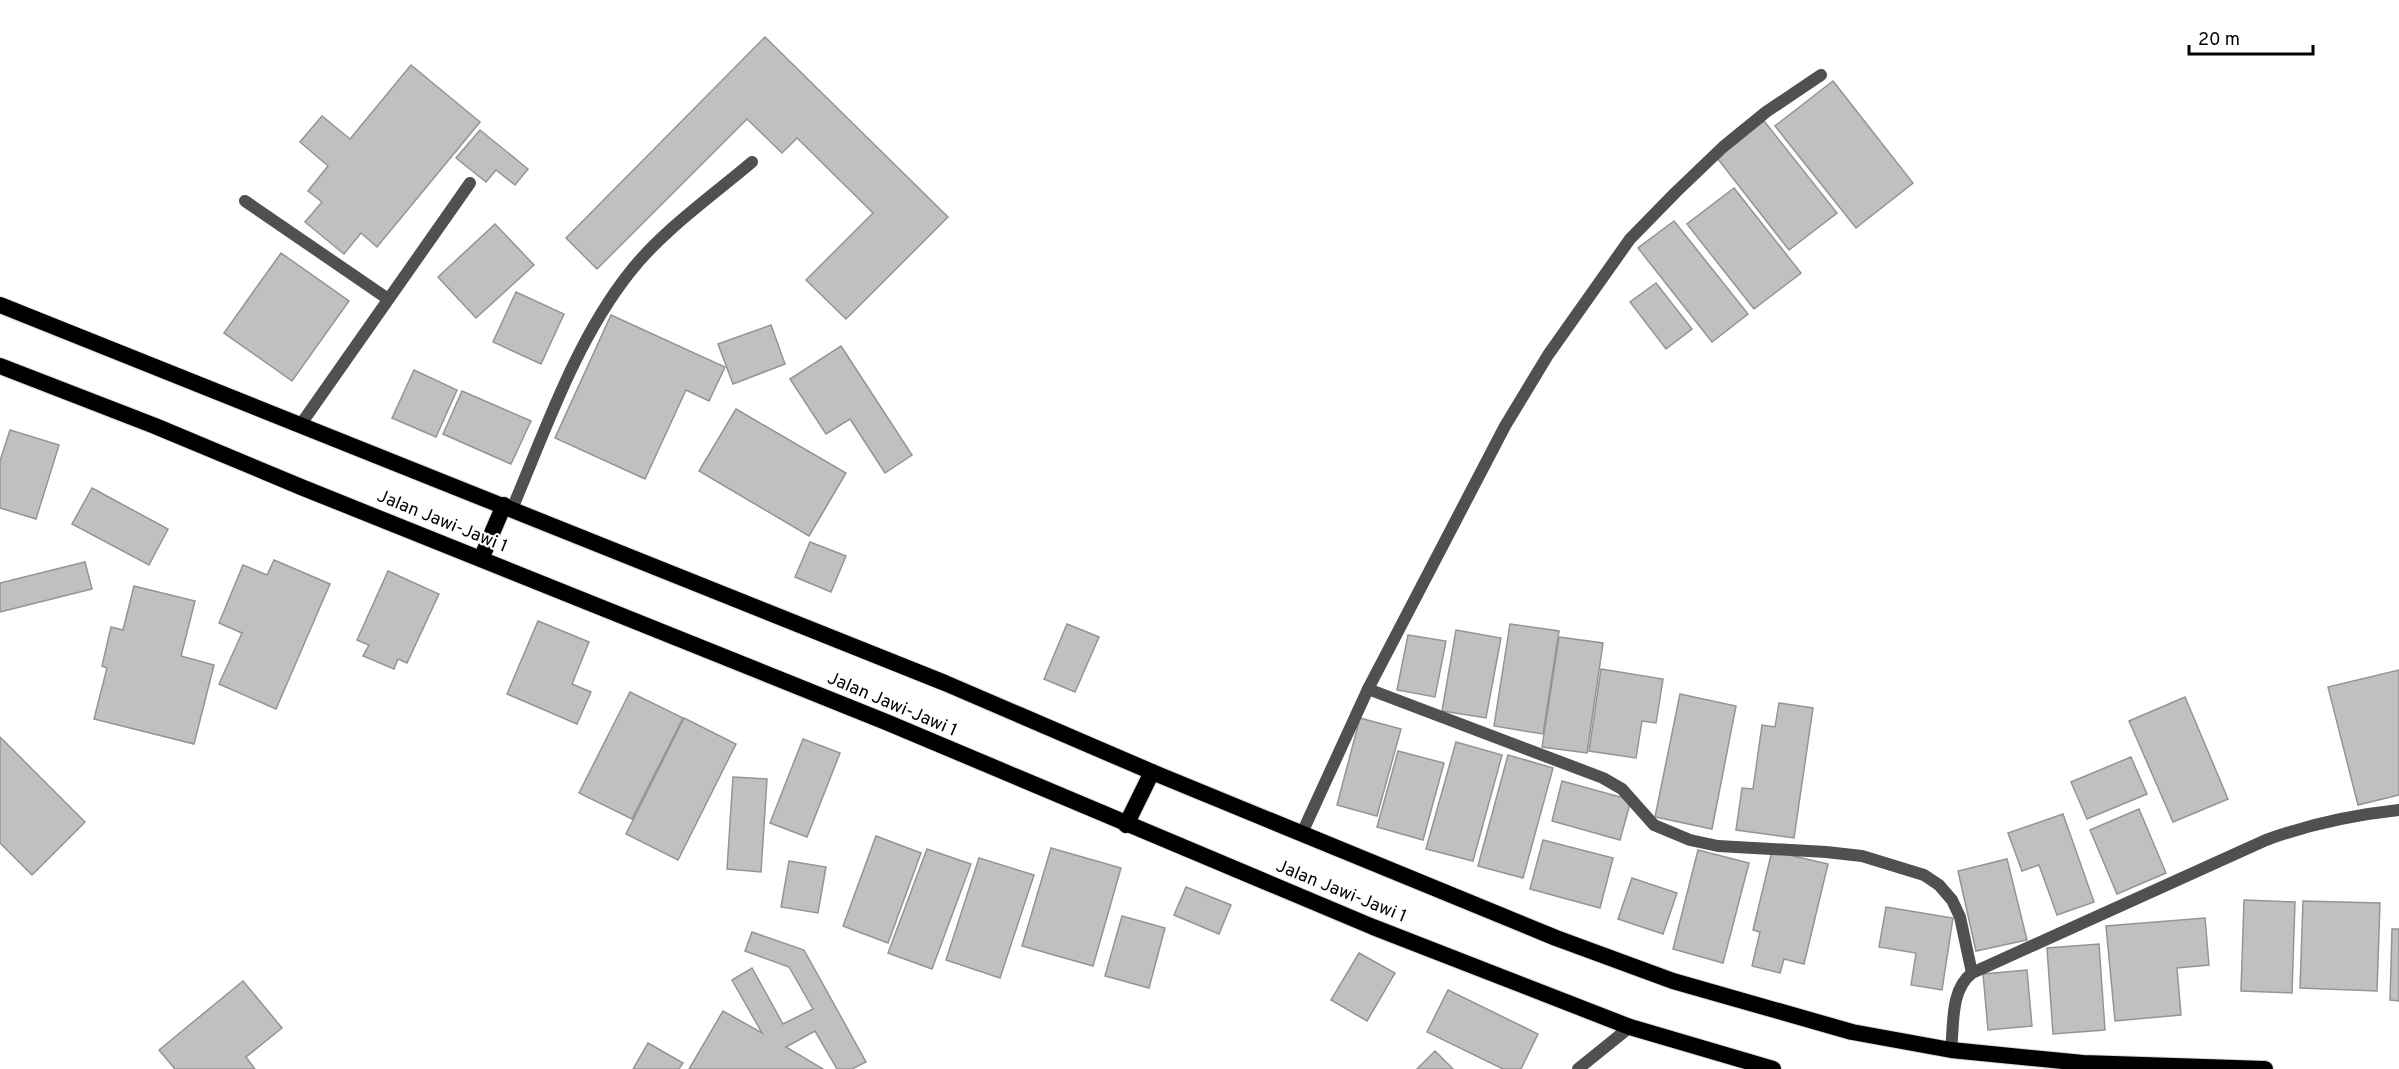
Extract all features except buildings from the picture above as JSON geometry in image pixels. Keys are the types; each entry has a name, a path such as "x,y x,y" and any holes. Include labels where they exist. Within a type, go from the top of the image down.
{"highway":[{"path":"0,305 945,682 1152,772 1556,938 1673,981 1852,1032 1951,1050 2083,1063 2265,1069"},
{"name":"Jalan Jawi-Jawi 1","path":"0,366 886,722 1126,825 1384,931 1630,1027 1773,1069"},
{"path":"481,559 508,507"},
{"path":"1126,825 1152,772"}],"street":[{"path":"1302,833 1368,689 1505,426 1548,355 1630,240 1723,147 1766,112 1821,75"},
{"path":"508,507 602,310 631,270 664,237 752,162"},
{"path":"301,424 470,183"},
{"path":"245,201 388,300"},
{"path":"1368,689 1603,778 1622,789 1654,825 1690,840 1718,846 1862,856 1924,875 1939,885 1952,900 1960,917 1972,974"},
{"path":"1951,1050 1958,992 1963,981 1972,974 2288,832 2331,819 2399,810"},
{"path":"1578,1069 1630,1027"}]}
